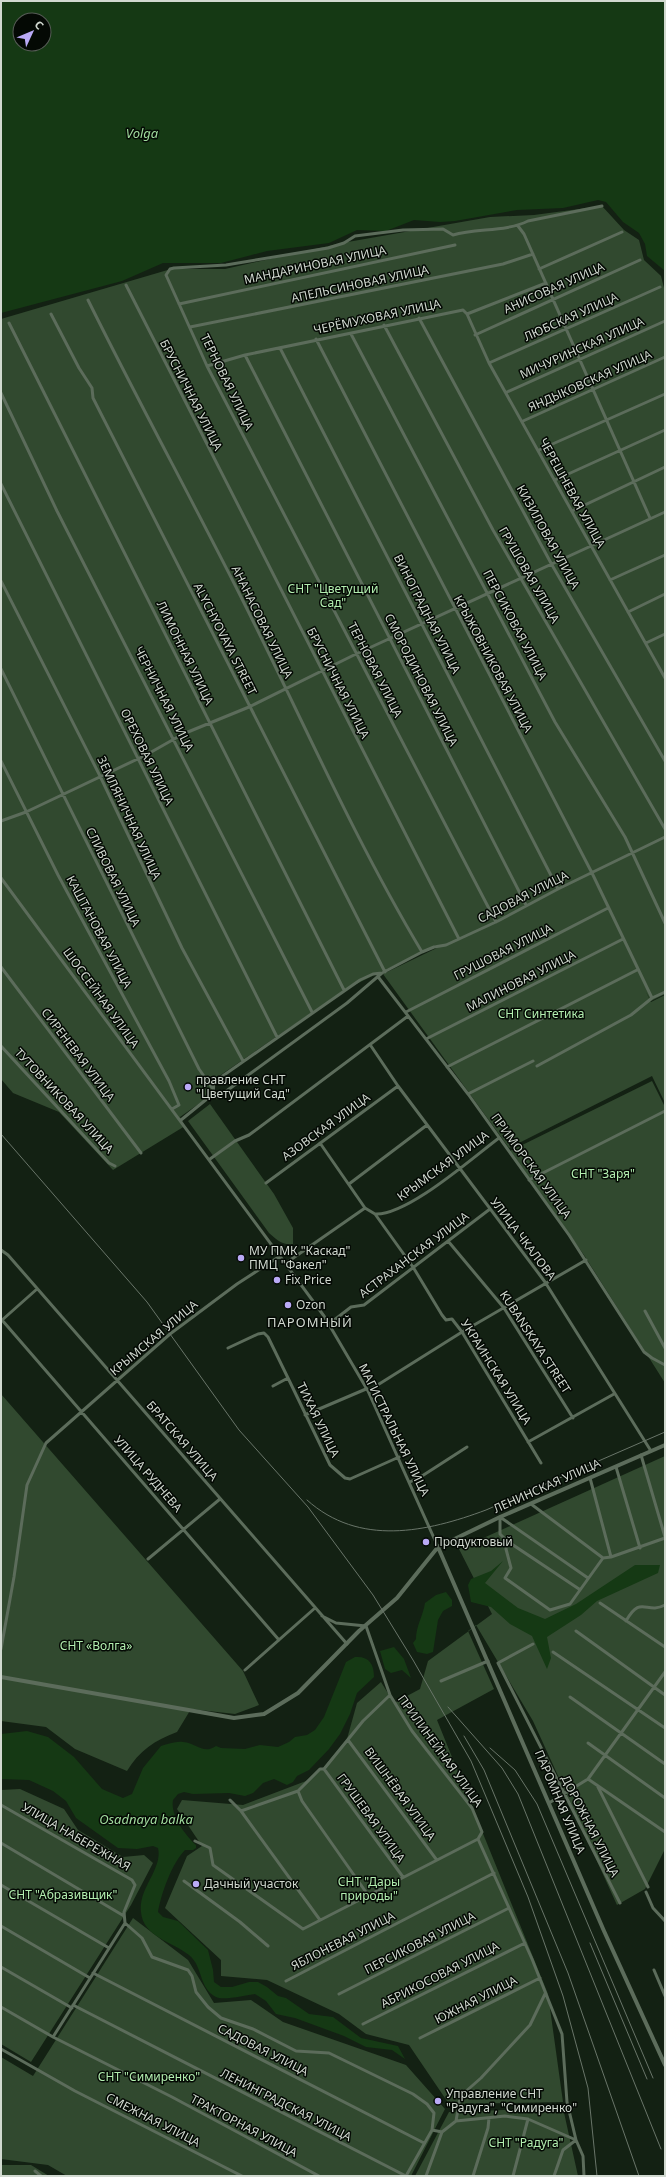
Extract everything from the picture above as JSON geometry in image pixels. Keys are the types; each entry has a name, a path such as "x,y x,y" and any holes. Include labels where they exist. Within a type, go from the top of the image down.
{"street":[{"name":"МАНДАРИНОВАЯ УЛИЦА","path":"166,275 170,269 174,268 226,265 328,248 344,243 354,236 403,230 439,229 446,230 453,235 478,230 518,226 528,221 602,206"},
{"path":"518,226 546,282 650,518"},
{"path":"539,268 622,232"},
{"name":"МАНДАРИНОВАЯ УЛИЦА","path":"179,304 455,244"},
{"name":"АПЕЛЬСИНОВАЯ УЛИЦА","path":"190,327 502,264 533,254"},
{"name":"АНИСОВАЯ УЛИЦА","path":"475,335 553,298 640,260"},
{"name":"ТЕРНОВАЯ УЛИЦА","path":"166,275 207,366 496,922"},
{"path":"467,314 546,282"},
{"name":"БРУСНИЧНАЯ УЛИЦА","path":"126,285 321,671 460,940"},
{"name":"ЛЮБСКАЯ УЛИЦА","path":"490,363 660,287"},
{"name":"АНАНАСОВАЯ УЛИЦА","path":"88,300 145,415 240,595 362,841 422,952"},
{"name":"ЧЕРЁМУХОВАЯ УЛИЦА","path":"207,366 245,355 351,334 384,325 459,309 463,310 467,314"},
{"name":"ALYCHYOVAYA STREET","path":"51,314 78,368 92,388 93,398 385,972"},
{"name":"ЧЕРЕШНЕВАЯ УЛИЦА","path":"467,314 475,335 490,363 628,612 664,672 665,678"},
{"name":"КИЗИЛОВАЯ УЛИЦА","path":"419,318 552,565 665,761"},
{"name":"МИЧУРИНСКАЯ УЛИЦА","path":"507,392 665,320"},
{"name":"ЛИМОННАЯ УЛИЦА","path":"9,323 344,990"},
{"name":"ГРУШОВАЯ УЛИЦА","path":"384,325 521,579 665,829"},
{"name":"ПЕРСИКОВАЯ УЛИЦА","path":"351,334 555,722 625,837 665,923"},
{"name":"КРЫЖОВНИКОВАЯ УЛИЦА","path":"316,340 592,873 637,970 652,998"},
{"name":"ВИНОГРАДНАЯ УЛИЦА","path":"280,348 558,889"},
{"name":"СМОРОДИНОВАЯ УЛИЦА","path":"245,355 526,905"},
{"name":"ЯНДЫКОВСКАЯ УЛИЦА","path":"523,421 665,357"},
{"name":"ЧЕРНИЧНАЯ УЛИЦА","path":"1,393 57,511 175,739 312,1012"},
{"path":"539,450 665,394"},
{"path":"555,480 665,430"},
{"path":"572,511 665,466"},
{"name":"ОРЕХОВАЯ УЛИЦА","path":"1,484 277,1037"},
{"path":"1,821 26,812 63,795 163,747 175,739 665,512"},
{"path":"610,580 665,555"},
{"name":"ЗЕМЛЯНИЧНАЯ УЛИЦА","path":"1,581 100,776 182,948 244,1061"},
{"path":"628,612 665,594"},
{"path":"646,643 665,634"},
{"name":"СЛИВОВАЯ УЛИЦА","path":"1,670 199,1070 213,1089"},
{"name":"КАШТАНОВАЯ УЛИЦА","path":"1,761 26,812 169,1081 179,1105 172,1109"},
{"name":"САДОВАЯ УЛИЦА","path":"213,1089 214,1082 312,1012 369,975 385,972 422,952 460,940 526,905 632,854 665,836"},
{"name":"ШОССЕЙНАЯ УЛИЦА","path":"1,878 187,1128"},
{"name":"ГРУШОВАЯ УЛИЦА","path":"406,1012 608,908"},
{"name":"МАЛИНОВАЯ УЛИЦА","path":"426,1039 623,939"},
{"name":"СИРЕНЕВАЯ УЛИЦА","path":"1,967 141,1153"},
{"path":"447,1067 637,970"},
{"path":"213,1094 217,1097 225,1092 385,972"},
{"name":"ПРИМОРСКАЯ УЛИЦА","path":"379,978 468,1094 530,1180 586,1260 644,1352 665,1365"},
{"path":"537,1066 631,1015 652,998 665,992"},
{"path":"210,1159 235,1141 249,1135 371,1046 408,1016"},
{"name":"ТУТОВНИКОВАЯ УЛИЦА","path":"1,1046 109,1163 115,1166"},
{"name":"УЛИЦА ЧКАЛОВА","path":"371,1046 426,1125 545,1282 651,1451"},
{"path":"468,1094 533,1061"},
{"name":"АЗОВСКАЯ УЛИЦА","path":"266,1183 398,1086"},
{"path":"213,1089 213,1094"},
{"path":"181,1120 213,1094"},
{"path":"530,1180 665,1111"},
{"path":"349,1184 426,1125"},
{"name":"МАГИСТРАЛЬНАЯ УЛИЦА","path":"187,1128 286,1263 328,1324 367,1390 410,1482 438,1547"},
{"name":"КРЫМСКАЯ УЛИЦА","path":"375,1214 383,1214 405,1206 499,1138"},
{"name":"УКРАИНСКАЯ УЛИЦА","path":"320,1143 365,1208 375,1214 413,1267 442,1315 446,1320 452,1319 462,1332 541,1463"},
{"path":"286,1263 365,1208"},
{"name":"АСТРАХАНСКАЯ УЛИЦА","path":"328,1324 351,1307 364,1305 490,1209"},
{"name":"KUBANSKAYA STREET","path":"448,1241 504,1308 573,1418"},
{"name":"БРАТСКАЯ УЛИЦА","path":"2,1250 118,1379 220,1499 347,1644"},
{"name":"КРЫМСКАЯ УЛИЦА","path":"1,1650 14,1577 27,1485 46,1443 118,1379 199,1312 280,1256"},
{"path":"306,1415 367,1390 545,1282 586,1260"},
{"path":"2,1321 37,1289"},
{"path":"645,1311 665,1348"},
{"name":"УЛИЦА РУДНЕВА","path":"2,1321 279,1640"},
{"name":"ТИХАЯ УЛИЦА","path":"228,1348 258,1334 264,1333 268,1337 330,1465 345,1478 350,1479 399,1458"},
{"name":"ТИХАЯ УЛИЦА","path":"273,1386 288,1378"},
{"path":"528,1442 614,1394"},
{"name":"ЛЕНИНСКАЯ УЛИЦА","path":"438,1547 500,1517 665,1445"},
{"path":"410,1482 467,1447"},
{"path":"531,1504 603,1558 611,1558 665,1538 641,1455"},
{"path":"616,1467 640,1548"},
{"path":"590,1478 611,1558"},
{"path":"148,1559 220,1499"},
{"path":"500,1517 500,1534 507,1541 579,1589"},
{"path":"500,1517 588,1578"},
{"path":"507,1541 506,1549 511,1568 505,1578 550,1610 570,1604 579,1589 603,1558"},
{"path":"1,1677 234,1718 264,1714 281,1704 312,1681 347,1644 397,1598 438,1547"},
{"name":"ПАРОМНАЯ УЛИЦА","path":"438,1547 665,2065"},
{"path":"600,1603 665,1648"},
{"path":"626,1621 632,1610 638,1606 659,1608 665,1605"},
{"path":"245,1670 315,1608"},
{"path":"322,1616 336,1623 366,1626"},
{"name":"ПРИЛИНЕЙНАЯ УЛИЦА","path":"366,1626 390,1695 412,1732 472,1808 482,1832 478,1839 525,1943 545,1994 554,2012 562,2034 567,2102 576,2140 583,2156 584,2176"},
{"path":"576,1631 665,1695"},
{"name":"ДОРОЖНАЯ УЛИЦА","path":"534,1644 498,1663 620,1903"},
{"path":"553,1652 665,1728"},
{"path":"441,1681 488,1661"},
{"path":"549,1803 588,1779 639,1711 665,1672"},
{"path":"241,1811 298,1791 320,1769 324,1769 363,1721 390,1695"},
{"path":"570,1697 665,1764"},
{"name":"ВИШНЁВАЯ УЛИЦА","path":"348,1740 436,1859"},
{"path":"588,1743 665,1798"},
{"name":"ГРУШЕВАЯ УЛИЦА","path":"324,1769 402,1877"},
{"path":"588,1779 665,1832"},
{"path":"597,1785 648,1887"},
{"path":"298,1791 302,1801 368,1895"},
{"path":"230,1800 241,1811 320,1920"},
{"name":"УЛИЦА НАБЕРЕЖНАЯ","path":"1,1805 132,1880 135,1884 124,1916 125,1923"},
{"path":"195,1841 210,1848 213,1865 302,1929 436,1859 478,1839"},
{"path":"1,1843 124,1916"},
{"name":"ЯБЛОНЕВАЯ УЛИЦА","path":"286,1981 494,1873"},
{"path":"184,1881 240,1922 268,1946"},
{"path":"1,1885 109,1948"},
{"path":"646,1892 653,1908 665,1921"},
{"name":"ПЕРСИКОВАЯ УЛИЦА","path":"339,1994 509,1908"},
{"path":"1,2007 53,2037 125,1923 142,1938 152,1957 188,1970 192,1976 196,1992 208,2007 221,2018 253,2029 296,2051 329,2053 414,2094 433,2110 432,2130 406,2176"},
{"path":"1,1926 90,1978"},
{"name":"АБРИКОСОВАЯ УЛИЦА","path":"363,2024 525,1943"},
{"path":"1,1967 72,2006"},
{"path":"654,1970 665,1996"},
{"name":"САДОВАЯ УЛИЦА","path":"93,1973 424,2143"},
{"name":"ЮЖНАЯ УЛИЦА","path":"420,2038 540,1978"},
{"path":"456,2121 460,2098 481,2078 530,2025 545,1994"},
{"name":"ЛЕНИНГРАДСКАЯ УЛИЦА","path":"72,2006 406,2176"},
{"name":"ТРАКТОРНАЯ УЛИЦА","path":"53,2037 172,2097 319,2176"},
{"name":"СМЕЖНАЯ УЛИЦА","path":"1,2049 34,2068 242,2176"},
{"path":"426,2176 442,2132 456,2121 505,2116 528,2119 576,2140 563,2150 554,2176"},
{"path":"473,2176 488,2128 489,2118"},
{"path":"513,2176 528,2119"},
{"path":"432,2130 442,2132"},
{"path":"35,2171 41,2176"}],"green space":[{"name":"СНТ \"Цветущий Сад\"","path":"602,206 624,230 639,240 644,260 661,276 665,292 665,994 651,1001 646,992 651,1002 665,995 665,1103 652,1076 509,1148 383,974 443,945 436,945 346,989 209,1083 214,1093 180,1117 185,1126 113,1170 59,1112 13,1093 1,1079 1,319 171,269 225,269 342,243 490,217 534,215"},
{"name":"СНТ \"Заря\"","path":"652,1081 665,1107 665,1383 584,1255 510,1151"},
{"path":"210,1104 274,1194 293,1228 293,1244 283,1243 269,1233 188,1121"},
{"name":"СНТ «Волга»","path":"1,1394 243,1671 259,1705 235,1714 191,1709 177,1732 148,1747 142,1752 127,1771 75,1749 46,1727 1,1721"},
{"path":"665,1456 665,1849 645,1889 617,1905 533,1721 476,1626 492,1614 459,1549"},
{"name":"СНТ \"Дары природы\"","path":"468,1631 494,1689 437,1720 548,1994 563,2102 449,2104 409,2045 366,2034 339,2014 267,1980 221,1976 221,1960 165,1908 187,1856 202,1846 177,1809 182,1800 243,1805 306,1781 323,1768 347,1739 357,1703 381,1682 394,1703 420,1689 428,1661"},
{"name":"СНТ \"Абразивщик\"","path":"20,1789 64,1809 78,1830 123,1857 144,1855 153,1863 131,1905 31,2062 1,2044 1,1790"},
{"name":"СНТ \"Симиренко\"","path":"133,1918 188,1960 214,2003 251,2000 283,2022 406,2065 445,2109 411,2176 67,2176 48,2165 1,2159 1,2057 33,2076"},
{"name":"СНТ \"Радуга\"","path":"563,2108 578,2176 415,2176 449,2112"},
{"path":"1,2165 31,2165 49,2176 1,2176"}],"water":[{"name":"Volga","path":"1,1 665,1 665,271 647,256 645,244 639,233 623,222 606,202 598,200 563,208 517,210 455,221 440,222 414,220 386,231 357,230 329,243 267,251 221,263 163,263 122,281 1,313"},
{"path":"503,1561 485,1583 518,1608 545,1619 576,1604 635,1565 660,1565 658,1573 597,1601 581,1615 547,1637 551,1658 547,1669 532,1636 510,1624 491,1607 471,1602 468,1585 471,1579 491,1571"},
{"path":"446,1592 452,1600 452,1606 443,1611 438,1620 433,1652 427,1654 417,1652 413,1643 416,1639 417,1630 425,1603 436,1595"},
{"path":"394,1647 404,1659 411,1678 402,1670 391,1673 385,1669 380,1651"},
{"name":"Osadnaya balka","path":"355,1657 367,1659 370,1662 373,1668 374,1677 357,1693 350,1714 340,1734 329,1749 309,1770 297,1776 293,1782 287,1785 274,1779 263,1783 253,1793 245,1796 229,1793 193,1794 184,1792 178,1794 173,1800 176,1818 187,1836 196,1845 196,1848 193,1850 185,1850 180,1856 164,1888 158,1912 163,1917 178,1921 208,1950 213,1970 214,1982 221,1987 232,1987 249,1982 258,1982 278,1996 286,1998 309,2014 333,2017 361,2038 398,2046 405,2059 392,2050 366,2047 344,2036 295,2018 276,2014 266,2001 255,1994 224,1998 216,1997 207,1989 197,1965 189,1955 153,1933 143,1920 141,1903 146,1887 157,1863 159,1856 158,1848 153,1846 137,1849 118,1848 76,1818 66,1801 53,1791 29,1780 1,1779 1,1734 27,1731 48,1737 74,1757 102,1789 123,1798 132,1794 143,1768 161,1746 180,1742 188,1743 204,1749 216,1746 221,1748 245,1749 260,1745 278,1747 289,1742 295,1737 307,1735 315,1730 324,1717 346,1662"}],"railway":[{"path":"1,1134 147,1302 239,1430 308,1507 373,1595 413,1660 471,1761 528,1897 563,1996 588,2088 597,2176"},
{"path":"307,1500 327,1515 349,1524 371,1530 394,1531 417,1529 464,1518 486,1510 665,1432"},
{"path":"448,1707 502,1768 518,1794 661,2149"},
{"path":"464,1736 484,1770 568,1973 639,2176"},
{"path":"490,1748 515,1770 537,1804 653,2078"},
{"path":"590,1943 647,2079"}],"place":[{"name":"правление СНТ \"Цветущий Сад\"","path":"188,1087"},
{"name":"МУ ПМК \"Каскад\" ПМЦ \"Факел\"","path":"241,1258"},
{"name":"Fix Price","path":"277,1280"},
{"name":"Ozon","path":"288,1305"},
{"name":"Продуктовый","path":"426,1542"},
{"name":"Дачный участок","path":"196,1884"},
{"name":"Управление СНТ \"Радуга\", \"Симиренко\"","path":"438,2101"}],"district":[{"name":"ПАРОМНЫЙ","path":"310,1322"}],"park label":[{"name":"СНТ Синтетика","path":"541,1014"}]}
